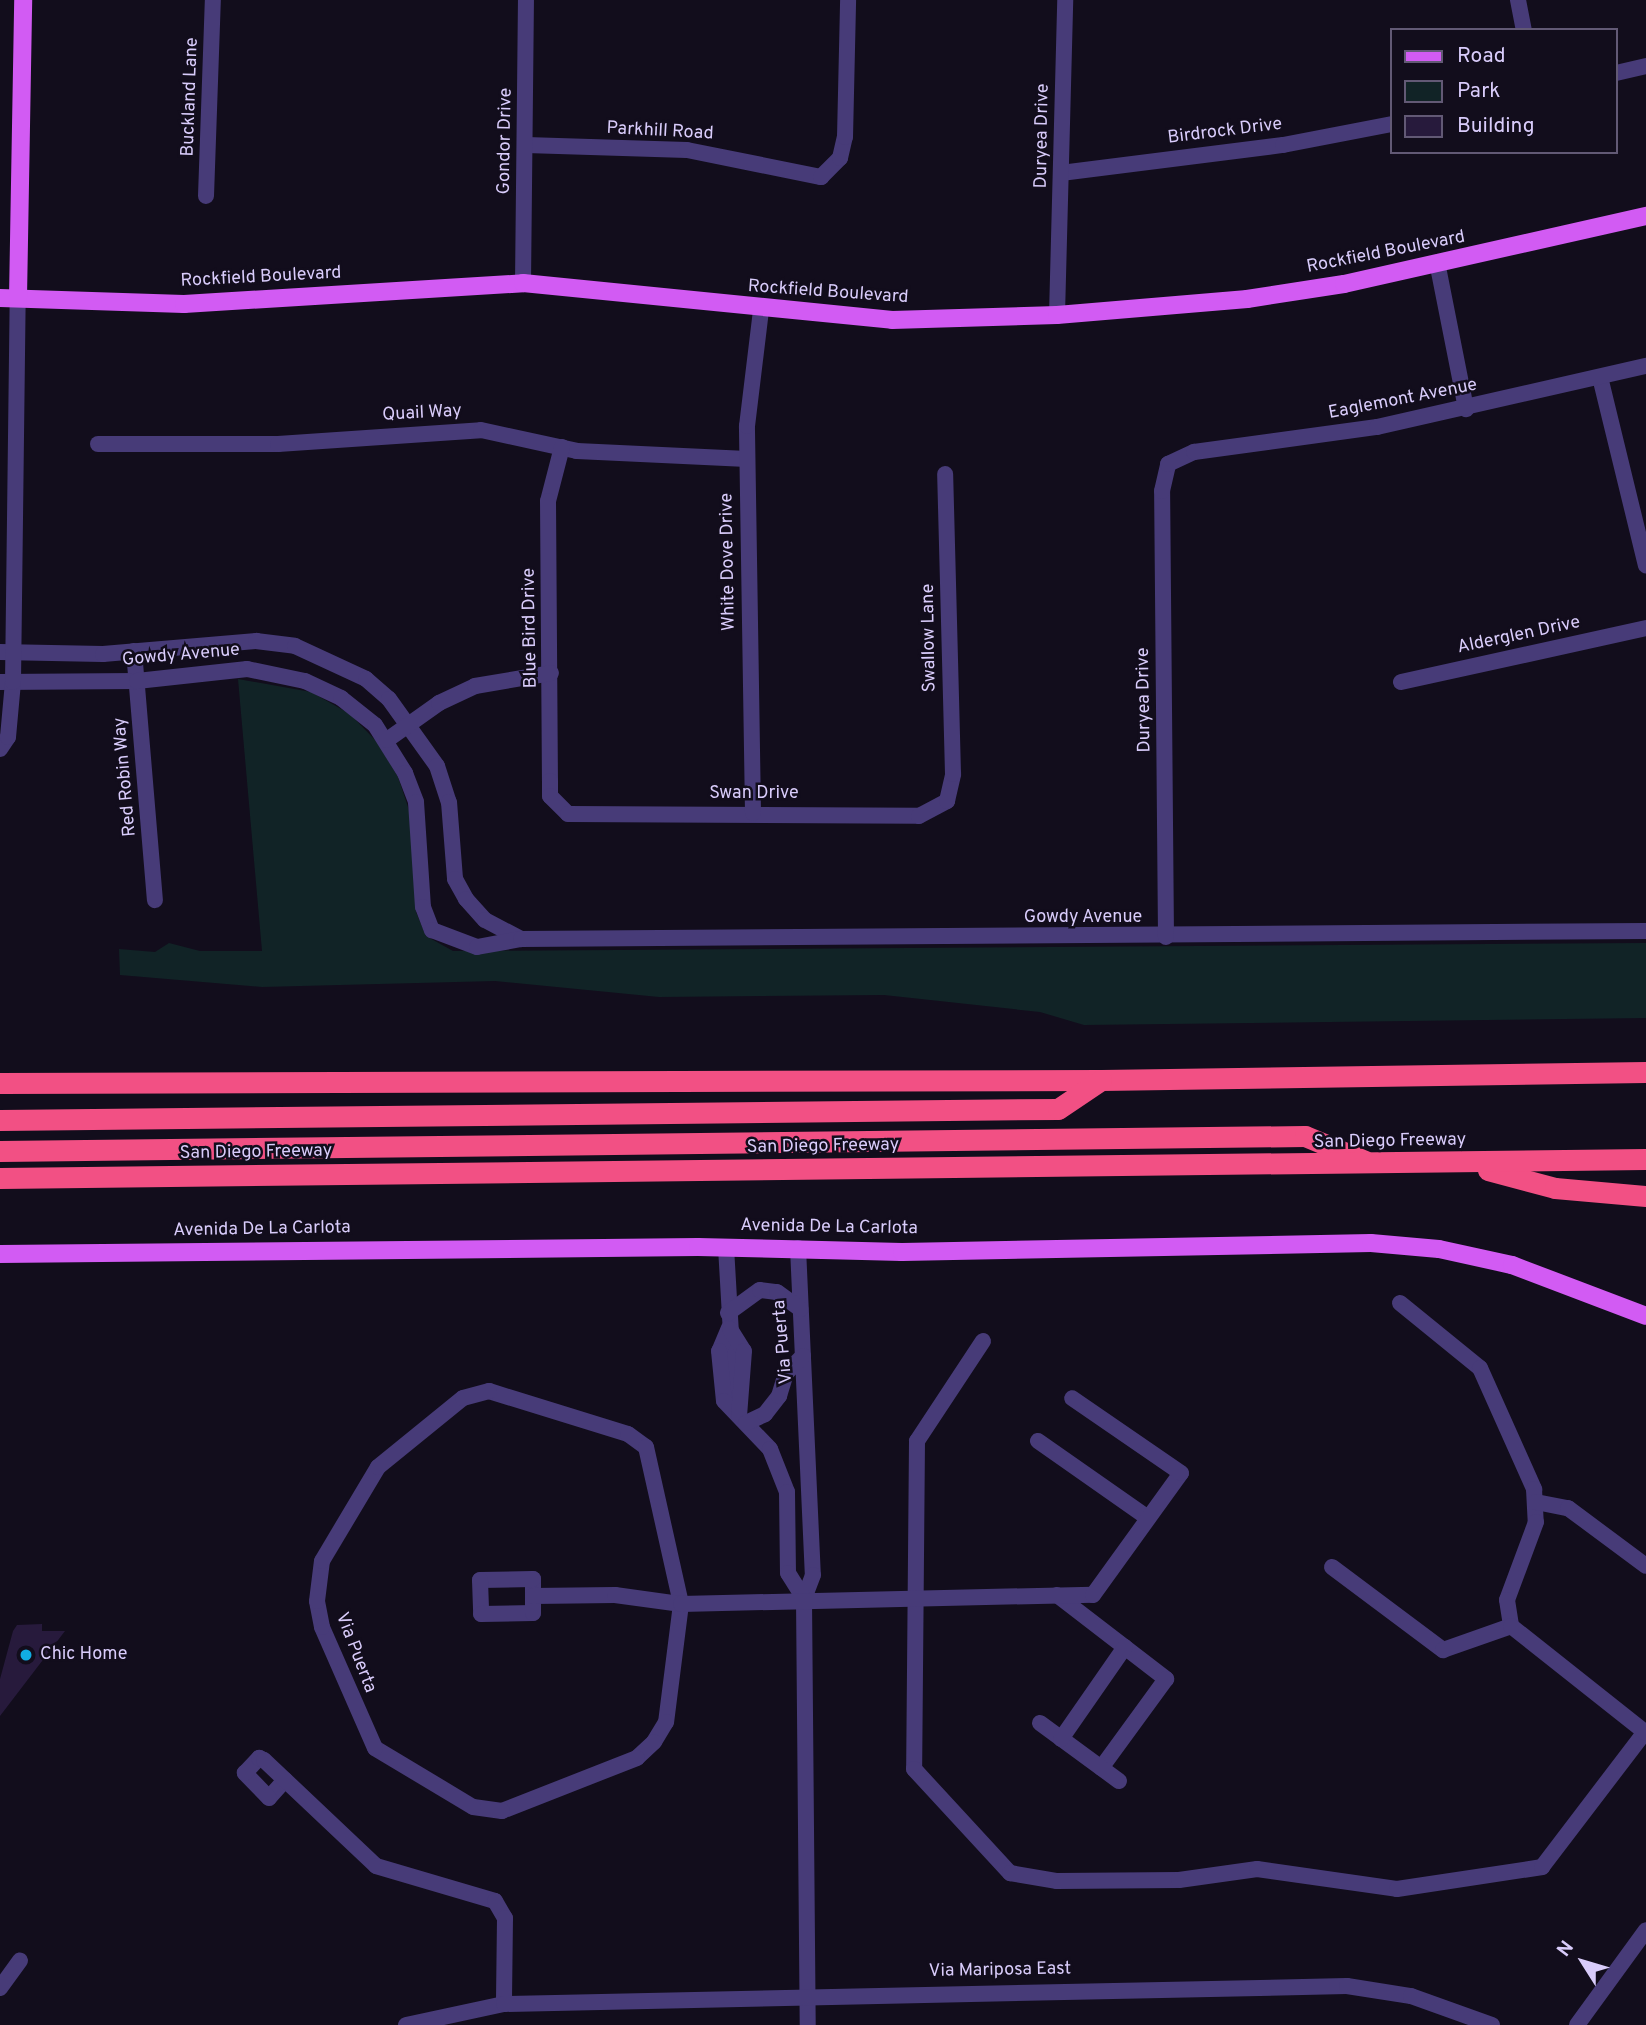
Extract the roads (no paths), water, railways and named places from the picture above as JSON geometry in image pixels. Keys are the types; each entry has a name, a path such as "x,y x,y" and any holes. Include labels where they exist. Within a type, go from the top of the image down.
{"highway":[{"path":"0,1083 1101,1080 1646,1072"},
{"path":"0,1120 1058,1110 1101,1080"},
{"path":"0,1151 1305,1136 1373,1165"},
{"name":"San Diego Freeway","path":"0,1178 1465,1164 1646,1159"},
{"path":"1465,1164 1555,1188 1646,1196"}],"main road":[{"path":"9,298 23,0"},
{"name":"Rockfield Boulevard","path":"9,298 184,304 523,283 589,286 761,310 892,320 1057,315 1247,299 1438,267 1646,216"},
{"name":"Avenida De La Carlota","path":"0,1254 726,1247 902,1252 1384,1245 1512,1265 1646,1316"}],"street":[{"name":"Buckland Lane","path":"206,195 213,0"},
{"name":"Gondor Drive","path":"523,283 526,0"},
{"name":"Parkhill Road","path":"526,145 687,150 811,177 830,171 840,158 845,137 848,0"},
{"name":"Duryea Drive","path":"1057,315 1065,0"},
{"path":"1518,0 1524,28"},
{"path":"1618,73 1646,66"},
{"name":"Birdrock Drive","path":"1061,173 1283,145 1390,124"},
{"path":"1438,267 1466,409"},
{"path":"0,749 8,737 6,652 9,298"},
{"name":"White Dove Drive","path":"752,813 747,394 761,310"},
{"name":"Eaglemont Avenue","path":"1168,464 1194,452 1377,427 1466,409 1646,366"},
{"path":"1600,377 1646,565"},
{"name":"Quail Way","path":"98,444 278,444 447,430 520,436 562,447 747,459"},
{"name":"Blue Bird Drive","path":"557,807 550,796 548,501 562,447"},
{"name":"Duryea Drive","path":"1167,937 1162,491 1168,464"},
{"name":"Swallow Lane","path":"945,474 953,774 947,801"},
{"name":"Alderglen Drive","path":"1401,682 1646,628"},
{"name":"Gowdy Avenue","path":"6,652 134,651 217,641 295,646 366,679 409,724 437,766 449,802 455,879 466,899 485,920 521,939"},
{"name":"Red Robin Way","path":"134,651 155,900"},
{"name":"Gowdy Avenue","path":"6,682 137,681 247,669 280,675 341,698 387,740 416,802 423,907 432,930 477,947 521,939 1167,937 1646,931"},
{"path":"387,740 409,724 475,686 551,673"},
{"name":"Swan Drive","path":"557,807 568,814 919,816 947,801"},
{"path":"726,1247 729,1321 744,1352 743,1420 765,1414 779,1396 786,1373 803,1356"},
{"name":"Via Puerta","path":"798,1248 813,1575 804,1599 808,2025"},
{"path":"729,1321 760,1290 777,1292 800,1309"},
{"path":"983,1341 917,1441 914,1769 1010,1873 1057,1881 1179,1881 1257,1870 1397,1889 1542,1867 1646,1732 1511,1626 1507,1600 1536,1522 1536,1502 1480,1368 1400,1303"},
{"name":"Via Puerta","path":"729,1321 719,1350 719,1377 724,1401 770,1449 788,1492 788,1573 804,1599"},
{"name":"Via Puerta","path":"489,1391 628,1434 646,1447 681,1604 666,1722 654,1742 636,1758 502,1811 473,1807 375,1748 322,1627 317,1601 322,1562 378,1467 463,1398 489,1391"},
{"path":"533,1596 615,1595 681,1604 914,1595 1093,1595 1181,1473 1072,1398"},
{"path":"1038,1441 1148,1518"},
{"path":"1536,1502 1568,1508 1646,1566"},
{"path":"1332,1567 1443,1650 1511,1626"},
{"path":"1057,1595 1166,1679 1101,1768"},
{"path":"1061,1739 1125,1647"},
{"path":"1040,1723 1119,1781"},
{"path":"285,1780 376,1866 495,1901 505,1918 504,2004"},
{"path":"1577,2025 1646,1930"},
{"path":"0,1988 20,1960"},
{"name":"Via Mariposa East","path":"406,2025 504,2004 806,1995 1347,1986 1410,1996 1492,2025"}],"place":[{"name":"Chic Home","path":"26,1655"}]}
